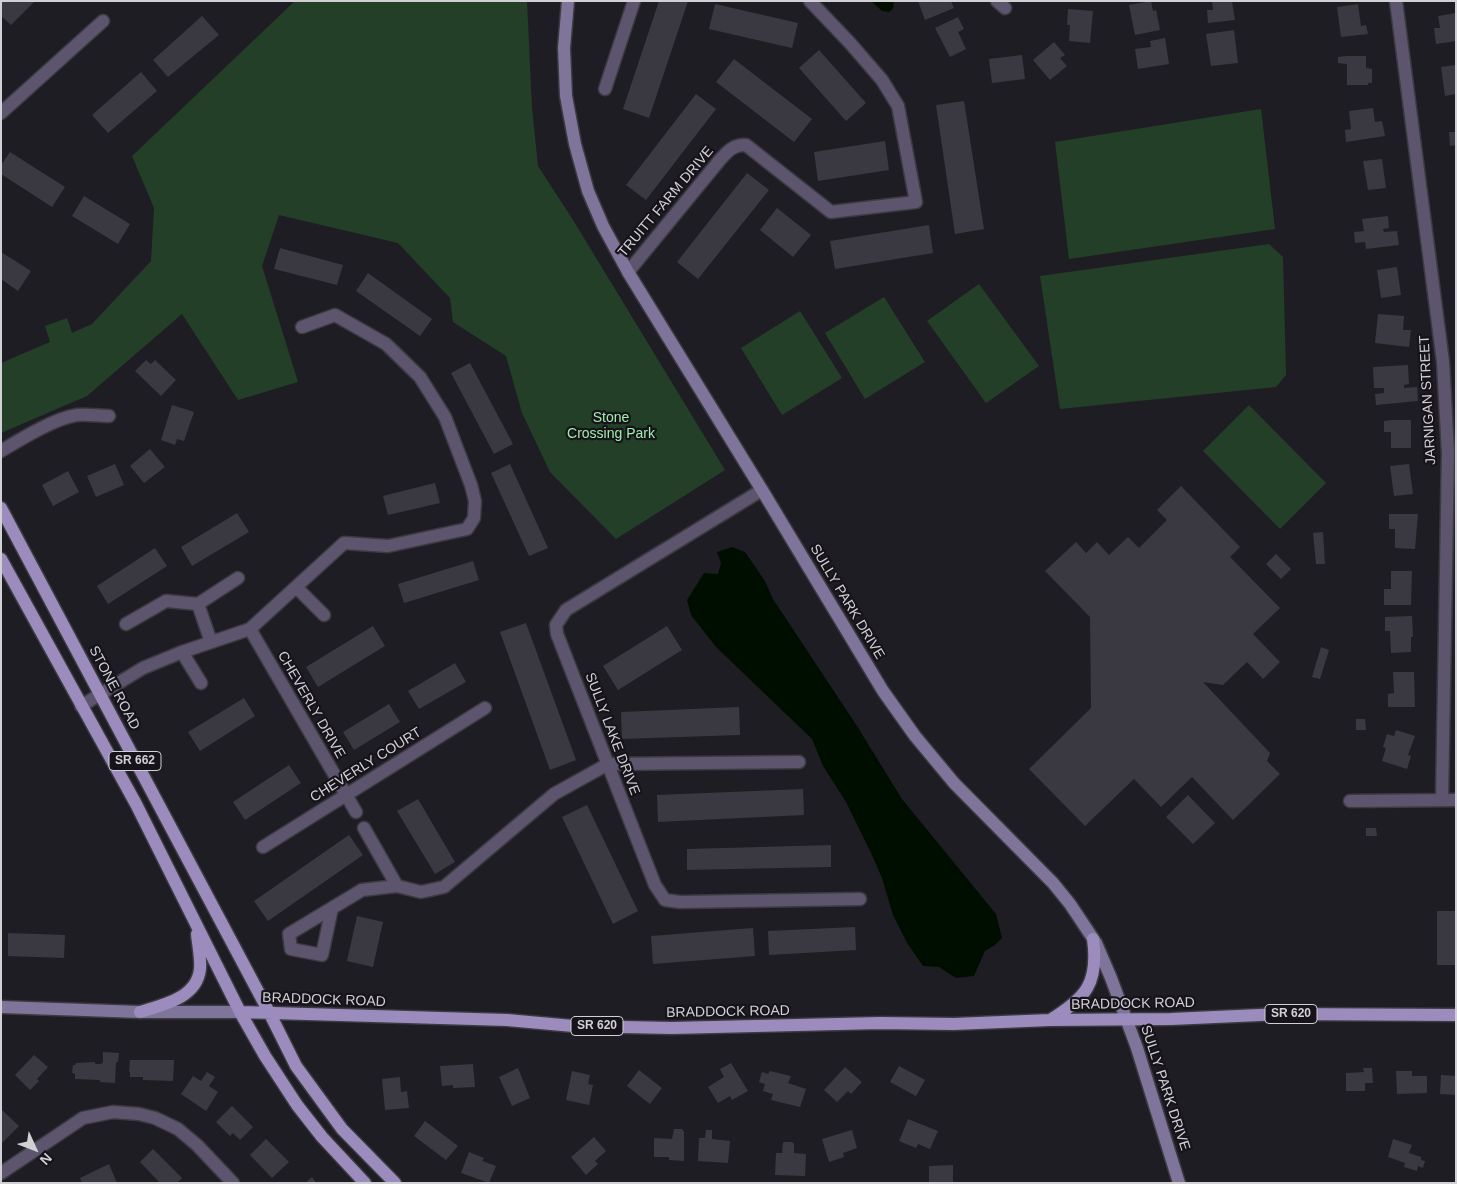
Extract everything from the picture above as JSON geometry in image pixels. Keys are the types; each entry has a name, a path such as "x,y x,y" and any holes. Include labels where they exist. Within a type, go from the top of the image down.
{"main road":[{"name":"STONE ROAD","path":"1,508 270,1014"},
{"name":"SR 662","path":"1,559 136,804 240,1012 270,1064 322,1136 366,1183"},
{"path":"140,1012 180,998 193,986 200,971 196,924"},
{"path":"1050,1020 1076,1002 1089,986 1094,961 1093,939"},
{"name":"BRADDOCK ROAD","path":"240,1012 508,1020 573,1026 672,1028 880,1022 954,1024 1282,1014 1456,1015"},
{"name":"SR 662","path":"270,1014 296,1066 336,1121 395,1183"}],"street":[{"name":"SULLY PARK DRIVE","path":"568,1 564,48 566,96 575,144 588,191 603,226 628,272 883,690 915,736 975,806 1043,872 1070,904 1093,939 1111,978 1140,1056 1179,1183"},
{"path":"605,89 634,1"},
{"name":"TRUITT FARM DRIVE","path":"628,272 729,149 739,144 746,145 831,212 916,202 898,106 882,80 810,1"},
{"name":"JARNIGAN STREET","path":"1396,1 1443,362 1448,453 1442,800"},
{"path":"1,113 103,21"},
{"path":"81,706 143,668 182,652 250,630 344,543 388,546 467,529 474,518 475,500 471,485 445,417 420,377 386,344 335,316 302,327"},
{"path":"1,451 68,417 78,415 109,416"},
{"name":"SULLY LAKE DRIVE","path":"762,490 566,610 556,625 557,634 655,885 665,900 680,902 860,899"},
{"path":"126,624 166,601 198,604 238,578"},
{"path":"297,588 324,615"},
{"path":"198,604 212,642"},
{"name":"CHEVERLY DRIVE","path":"250,630 356,812"},
{"path":"182,652 201,683"},
{"name":"CHEVERLY COURT","path":"264,847 485,708"},
{"path":"332,908 362,890 397,886 421,892 444,887 554,794 608,764 799,762"},
{"path":"1350,801 1456,800"},
{"path":"364,828 397,886"},
{"name":"BRADDOCK ROAD","path":"1,1007 140,1012 240,1012"},
{"path":"1,1173 83,1118 113,1112 139,1114 155,1118 178,1129 197,1145 233,1183"}],"green space":[{"name":"Stone Crossing Park","path":"295,1 527,1 532,108 538,166 573,220 725,470 616,539 550,472 522,413 506,356 453,322 450,298 398,243 279,215 262,266 298,382 238,400 182,314 87,396 1,433 1,363 50,342 45,326 67,318 72,333 92,324 151,261 154,208 132,156"},
{"path":"1261,109 1275,229 1069,259 1055,142"},
{"path":"1269,244 1283,257 1286,375 1276,387 1060,409 1040,276"},
{"path":"979,284 1039,366 986,403 927,321"},
{"path":"884,297 925,362 865,399 825,333"},
{"path":"800,311 842,378 782,415 741,348"},
{"path":"1249,405 1326,483 1280,529 1203,451"}],"shaded area":[{"path":"871,1 894,1 893,9 889,12 882,11"},
{"path":"732,547 745,552 765,581 773,599 857,726 902,799 996,914 1002,938 985,951 974,976 956,978 939,967 923,966 907,943 893,915 882,878 871,853 846,802 823,766 812,739 716,647 691,615 687,600 704,573 718,574 721,563 717,552"}],"building":[{"path":"1,1 35,1 11,25 1,16"},
{"path":"659,1 688,1 649,118 623,109"},
{"path":"918,1 951,1 954,8 925,20"},
{"path":"1151,1 1153,11 1156,10 1160,30 1135,35 1129,5"},
{"path":"1212,1 1232,1 1235,20 1208,23 1207,10 1213,10"},
{"path":"715,4 798,23 792,48 709,29"},
{"path":"1358,4 1361,26 1366,25 1368,34 1341,37 1337,7"},
{"path":"1068,9 1093,11 1090,43 1069,41"},
{"path":"1456,13 1456,41 1436,44 1434,28 1440,28 1438,16"},
{"path":"202,16 219,35 168,77 153,60"},
{"path":"958,17 964,29 958,32 966,49 950,57 935,28"},
{"path":"1234,30 1238,63 1211,66 1206,34"},
{"path":"1165,38 1169,64 1138,69 1135,49 1151,47 1150,41"},
{"path":"1054,42 1065,55 1060,58 1067,66 1050,80 1033,60"},
{"path":"819,50 866,103 846,121 799,68"},
{"path":"1022,55 1025,79 992,83 989,59"},
{"path":"1366,56 1366,68 1372,69 1372,83 1368,83 1368,85 1347,85 1347,64 1338,63 1338,57"},
{"path":"734,59 812,119 794,142 716,82"},
{"path":"1456,65 1456,94 1445,96 1441,67"},
{"path":"141,72 157,91 108,133 92,115"},
{"path":"696,94 716,109 646,200 626,185"},
{"path":"964,101 984,229 955,234 936,105"},
{"path":"1373,108 1375,122 1382,121 1385,136 1346,142 1345,130 1351,129 1349,111"},
{"path":"1449,132 1456,132 1456,145 1450,146"},
{"path":"885,141 889,170 818,181 814,152"},
{"path":"10,152 65,187 52,207 1,174 1,165"},
{"path":"1382,159 1386,188 1368,190 1363,161"},
{"path":"747,173 769,190 698,279 677,262"},
{"path":"84,196 130,224 118,244 72,216"},
{"path":"777,208 811,235 793,257 760,230"},
{"path":"1388,216 1389,228 1383,229 1384,232 1397,231 1399,245 1366,249 1365,242 1355,243 1354,232 1364,231 1362,219"},
{"path":"929,225 933,253 835,269 830,241"},
{"path":"280,248 343,265 337,285 274,269"},
{"path":"1,252 31,271 18,291 1,279"},
{"path":"1397,267 1401,295 1381,298 1377,270"},
{"path":"368,273 432,319 420,336 356,291"},
{"path":"1378,314 1404,316 1403,330 1411,330 1409,347 1375,343"},
{"path":"146,360 151,364 155,360 176,380 161,396 135,371"},
{"path":"470,363 513,444 494,454 451,373"},
{"path":"1408,365 1409,384 1404,385 1404,388 1417,387 1418,401 1376,405 1375,394 1384,393 1384,388 1374,388 1373,367"},
{"path":"172,405 194,412 184,441 177,439 175,445 161,440"},
{"path":"1411,420 1411,448 1391,448 1391,432 1384,432 1384,421"},
{"path":"150,449 165,467 144,483 130,466"},
{"path":"115,464 124,485 96,497 87,476"},
{"path":"510,464 548,548 529,556 491,473"},
{"path":"1409,464 1413,494 1394,496 1390,466"},
{"path":"68,471 79,492 53,506 42,485"},
{"path":"435,483 440,503 388,515 383,496"},
{"path":"1181,486 1240,547 1230,557 1280,608 1253,634 1280,662 1263,679 1247,662 1223,685 1203,682 1270,753 1267,761 1280,774 1233,820 1192,777 1161,807 1134,779 1085,826 1029,769 1091,708 1090,617 1045,571 1076,542 1086,553 1097,542 1109,555 1128,537 1139,548 1167,520 1157,510"},
{"path":"237,513 249,532 192,566 181,547"},
{"path":"1389,514 1418,514 1415,549 1395,548 1395,529 1389,529"},
{"path":"1323,532 1325,564 1316,564 1313,533"},
{"path":"155,548 167,566 108,604 97,586"},
{"path":"1276,554 1291,569 1281,579 1266,564"},
{"path":"473,561 479,580 404,603 398,584"},
{"path":"1391,571 1412,571 1411,605 1384,605 1384,589 1391,589"},
{"path":"1412,616 1413,637 1411,637 1411,652 1391,653 1390,631 1385,631 1385,617"},
{"path":"526,623 576,760 550,770 500,632"},
{"path":"373,626 385,646 318,687 306,667"},
{"path":"667,626 682,650 618,690 603,666"},
{"path":"1321,647 1329,650 1320,679 1312,677"},
{"path":"455,663 466,682 419,709 408,691"},
{"path":"1393,672 1414,672 1415,707 1388,707 1388,694 1394,693"},
{"path":"244,698 255,716 200,751 188,732"},
{"path":"389,704 400,722 354,750 343,732"},
{"path":"739,707 740,735 622,739 621,712"},
{"path":"1356,719 1365,719 1366,730 1356,730"},
{"path":"1396,730 1415,736 1408,755 1411,756 1407,769 1382,761 1386,748 1383,747 1387,734 1394,736"},
{"path":"289,765 301,783 245,820 233,802"},
{"path":"803,789 804,815 658,822 657,795"},
{"path":"1188,795 1215,823 1193,844 1166,817"},
{"path":"418,799 455,862 435,874 397,811"},
{"path":"587,805 638,911 613,924 562,817"},
{"path":"1366,828 1376,828 1377,836 1366,836"},
{"path":"349,835 363,855 268,921 254,901"},
{"path":"831,845 831,867 687,870 687,849"},
{"path":"1437,911 1456,911 1456,965 1437,965"},
{"path":"357,916 383,922 373,967 347,961"},
{"path":"855,927 856,950 769,955 768,931"},
{"path":"753,928 755,956 653,964 651,936"},
{"path":"8,933 65,935 64,958 8,956"},
{"path":"103,1052 119,1053 118,1062 116,1062 115,1083 75,1079 75,1074 72,1073 73,1065 76,1063 95,1062 95,1064 101,1064 103,1062"},
{"path":"34,1055 48,1067 37,1079 39,1081 30,1090 15,1075"},
{"path":"130,1060 174,1060 173,1081 143,1080 143,1077 130,1077"},
{"path":"731,1063 748,1091 732,1100 730,1096 718,1103 708,1087 724,1077 720,1069"},
{"path":"473,1064 475,1087 453,1088 453,1085 442,1086 440,1066"},
{"path":"899,1066 925,1080 916,1096 890,1082"},
{"path":"845,1067 862,1082 851,1094 848,1091 837,1102 824,1090"},
{"path":"518,1068 530,1098 512,1106 499,1077"},
{"path":"1363,1068 1372,1068 1373,1083 1365,1083 1365,1091 1346,1091 1346,1073 1364,1072"},
{"path":"639,1070 662,1088 650,1104 627,1086"},
{"path":"572,1071 590,1075 588,1084 593,1085 589,1105 566,1100"},
{"path":"770,1071 791,1076 788,1083 806,1089 800,1107 771,1100 773,1094 763,1091 765,1084 759,1082 762,1072 768,1074"},
{"path":"1396,1071 1412,1071 1412,1076 1427,1076 1427,1093 1397,1094"},
{"path":"207,1072 215,1077 209,1086 218,1092 206,1111 181,1094 193,1076 201,1081"},
{"path":"1441,1075 1456,1076 1456,1095 1440,1094"},
{"path":"400,1077 401,1092 407,1091 409,1108 385,1110 382,1079"},
{"path":"232,1106 253,1127 240,1140 233,1133 230,1136 216,1122"},
{"path":"1,1109 19,1126 1,1144"},
{"path":"908,1119 938,1131 930,1149 918,1144 916,1148 899,1141"},
{"path":"425,1121 458,1146 446,1160 414,1136"},
{"path":"674,1129 682,1129 684,1132 684,1161 669,1160 669,1157 654,1157 654,1138 672,1139"},
{"path":"706,1130 712,1130 712,1139 730,1141 728,1163 698,1161 699,1138 705,1138"},
{"path":"852,1130 857,1148 843,1153 844,1157 829,1162 822,1139"},
{"path":"594,1137 606,1151 595,1161 598,1164 586,1175 571,1157"},
{"path":"266,1139 289,1162 272,1178 250,1155"},
{"path":"1393,1139 1412,1145 1409,1153 1421,1157 1421,1160 1425,1161 1423,1168 1418,1166 1417,1171 1404,1167 1405,1163 1388,1157"},
{"path":"784,1142 792,1142 794,1144 794,1153 806,1154 805,1176 775,1175 776,1153 782,1153"},
{"path":"153,1149 182,1178 177,1183 160,1183 140,1162"},
{"path":"469,1152 484,1158 482,1161 496,1166 489,1183 461,1173"},
{"path":"109,1164 117,1183 82,1183 80,1178"},
{"path":"953,1165 953,1183 929,1183 929,1166"},
{"path":"312,1177 316,1183 305,1183"}]}
